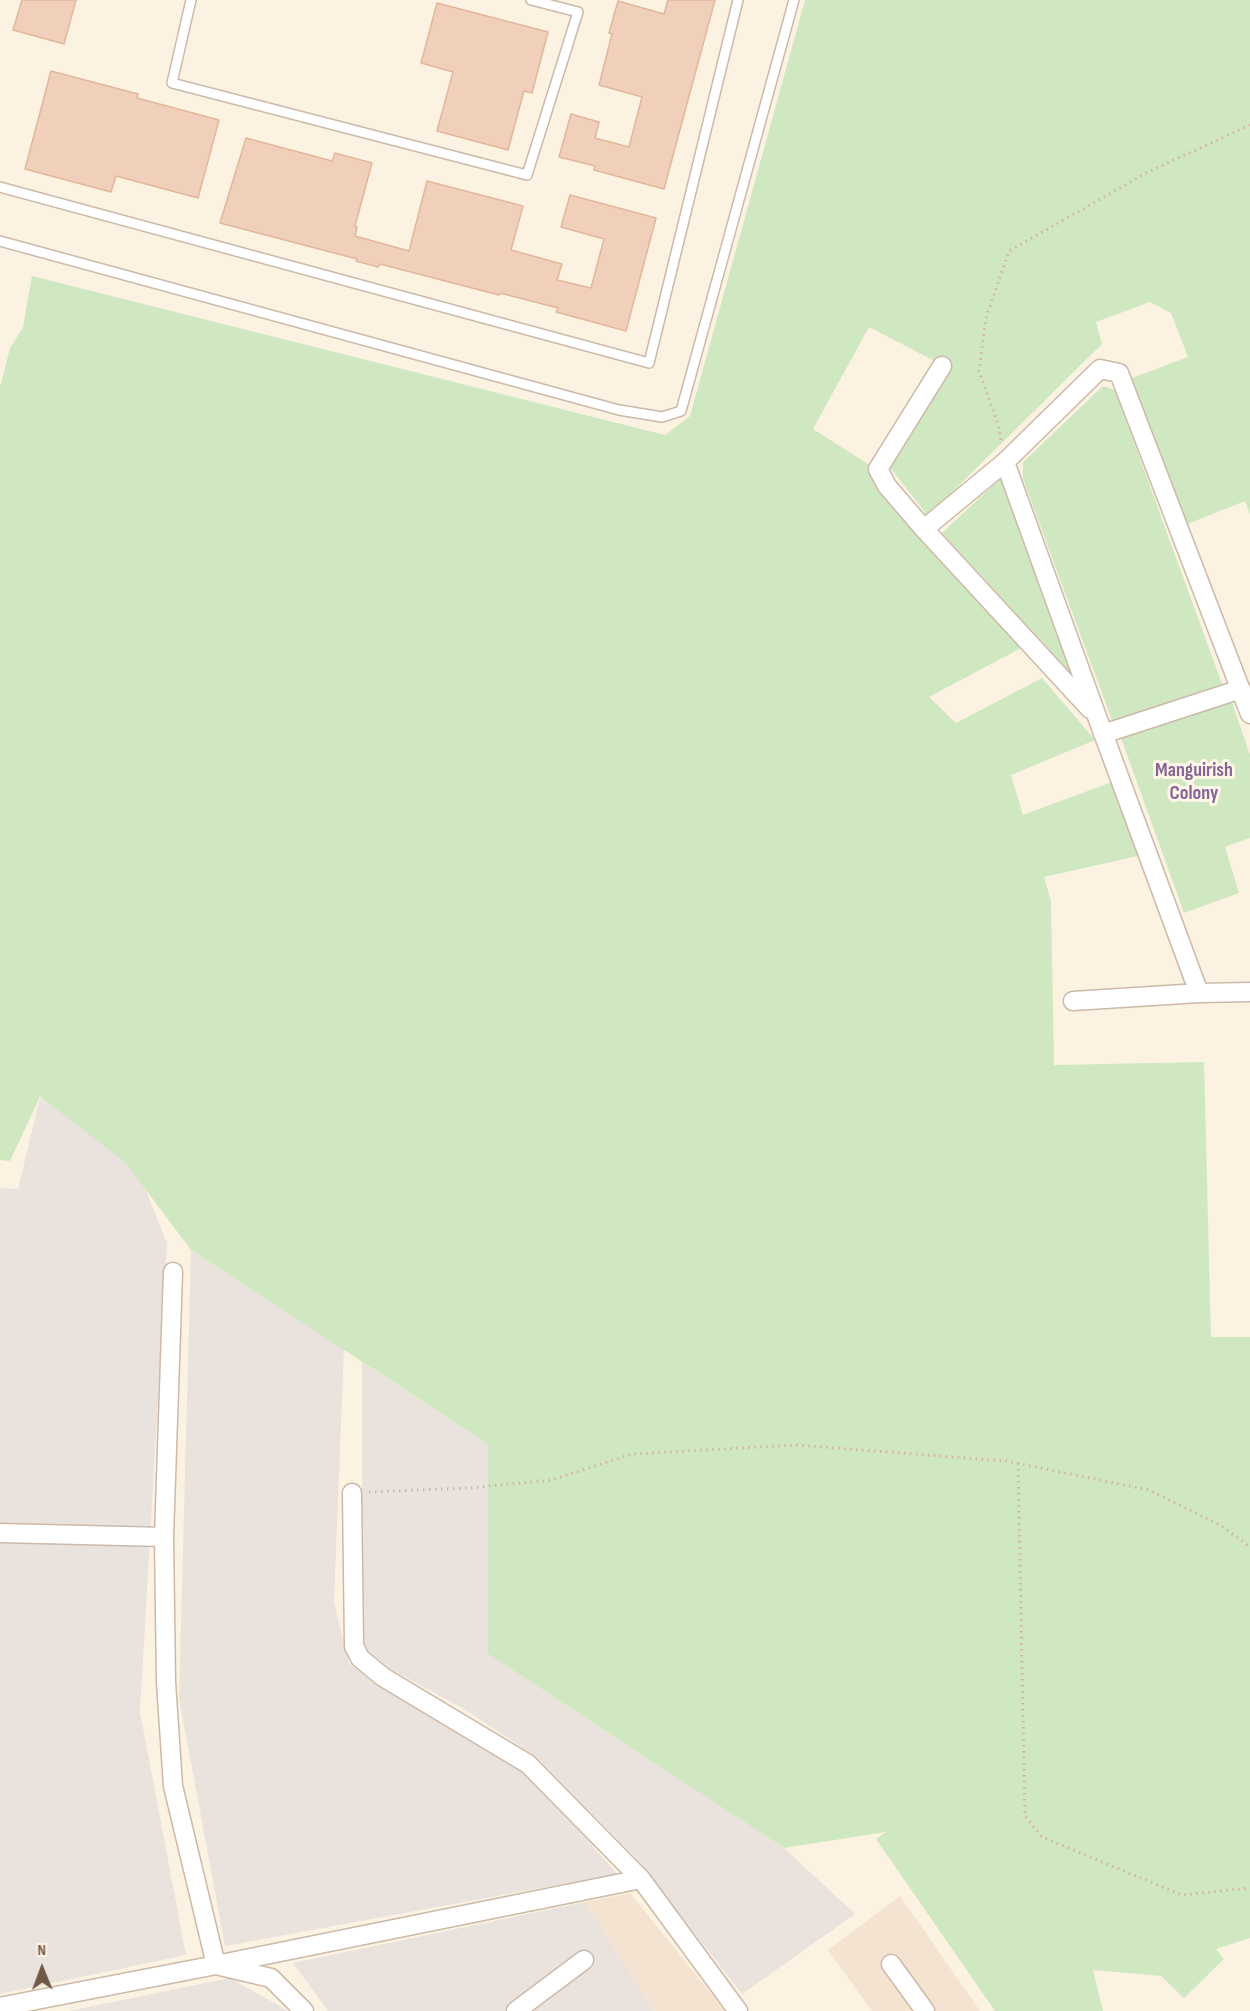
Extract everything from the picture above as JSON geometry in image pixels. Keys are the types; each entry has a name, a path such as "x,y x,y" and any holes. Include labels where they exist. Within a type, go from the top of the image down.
{"street":[{"path":"942,366 878,469 887,486 924,529 1096,714"},
{"path":"924,529 1005,462 1100,369 1119,373 1250,714"},
{"path":"1005,462 1199,993"},
{"path":"1103,734 1241,689"},
{"path":"1073,1001 1250,992"},
{"path":"173,1272 164,1537 166,1682 173,1786 216,1965"},
{"path":"352,1493 354,1646 360,1658 383,1677 528,1764 641,1879 669,1914 738,2011"},
{"path":"0,1533 164,1537"},
{"path":"0,2007 641,1879"},
{"path":"516,2011 584,1960"},
{"path":"891,1964 925,2011"},
{"path":"216,1965 271,1978 304,2011"}],"lane":[{"path":"191,0 172,82 527,175 578,12 531,0"},
{"path":"0,187 649,363 738,0"},
{"path":"0,241 619,410 662,417 681,411 794,0"}],"path":[{"path":"1005,462 998,423 979,371 986,318 1008,251 1148,172 1250,125"},
{"path":"352,1493 469,1488 552,1480 632,1454 796,1445 1006,1461 1149,1490 1220,1525 1250,1546"},
{"path":"1018,1463 1025,1816 1042,1837 1182,1894 1250,1888"}],"shaded area":[{"path":"40,1098 134,1161 167,1243 140,1712 186,1955 0,1994 0,1188 18,1189"},
{"path":"191,1250 344,1349 334,1602 349,1664 535,1780 617,1874 225,1946 179,1698"},
{"path":"362,1362 488,1444 488,1654 784,1848 855,1914 742,1994 634,1856 535,1756 464,1709 367,1656 362,1633"},
{"path":"630,1893 725,2011 654,2011 585,1902"},
{"path":"900,1896 980,2011 872,2011 828,1950"},
{"path":"585,1902 654,2011 328,2011 293,1963"},
{"path":"230,1978 288,2011 69,2011"}],"green space":[{"path":"805,0 1250,0 1250,514 1245,501 1185,525 1132,378 1188,357 1171,313 1150,302 1096,322 1102,344 928,516 888,465 950,369 869,327 813,429 868,464 880,491 1023,647 929,697 956,723 1042,678 1095,740 1011,775 1023,815 1112,782 1138,856 1044,877 1051,901 1054,1065 1204,1062 1211,1337 1250,1337 1250,1938 1216,1949 1224,1959 1184,1998 1161,1976 1093,1970 1103,2011 995,2011 876,1839 886,1832 784,1848 488,1654 488,1444 191,1250 125,1162 40,1097 10,1161 0,1160 0,387 10,348 23,327 32,276 665,435 690,416"},
{"path":"1103,386 1115,390 1222,684 1113,723 1023,479 1023,462"},
{"path":"1004,475 1075,678 942,533"},
{"path":"1231,699 1250,755 1250,838 1225,847 1239,893 1184,913 1121,738"}],"building":[{"path":"22,0 76,0 64,44 13,30"},
{"path":"668,0 715,0 664,189 594,170 595,166 559,157 571,114 599,122 595,138 629,147 642,97 599,85 612,34 609,33 618,1 664,14"},
{"path":"437,3 548,32 532,93 524,91 508,150 437,131 453,72 421,63"},
{"path":"51,71 138,94 137,98 219,120 198,198 116,176 111,192 25,169"},
{"path":"246,138 332,161 335,153 372,163 355,226 357,227 355,236 409,251 427,181 523,206 511,250 562,264 557,280 591,288 604,239 561,227 570,195 656,218 626,331 556,312 558,308 380,264 378,267 356,261 357,259 220,223"}],"district":[{"name":"Manguirish Colony","path":"1194,782"}]}
